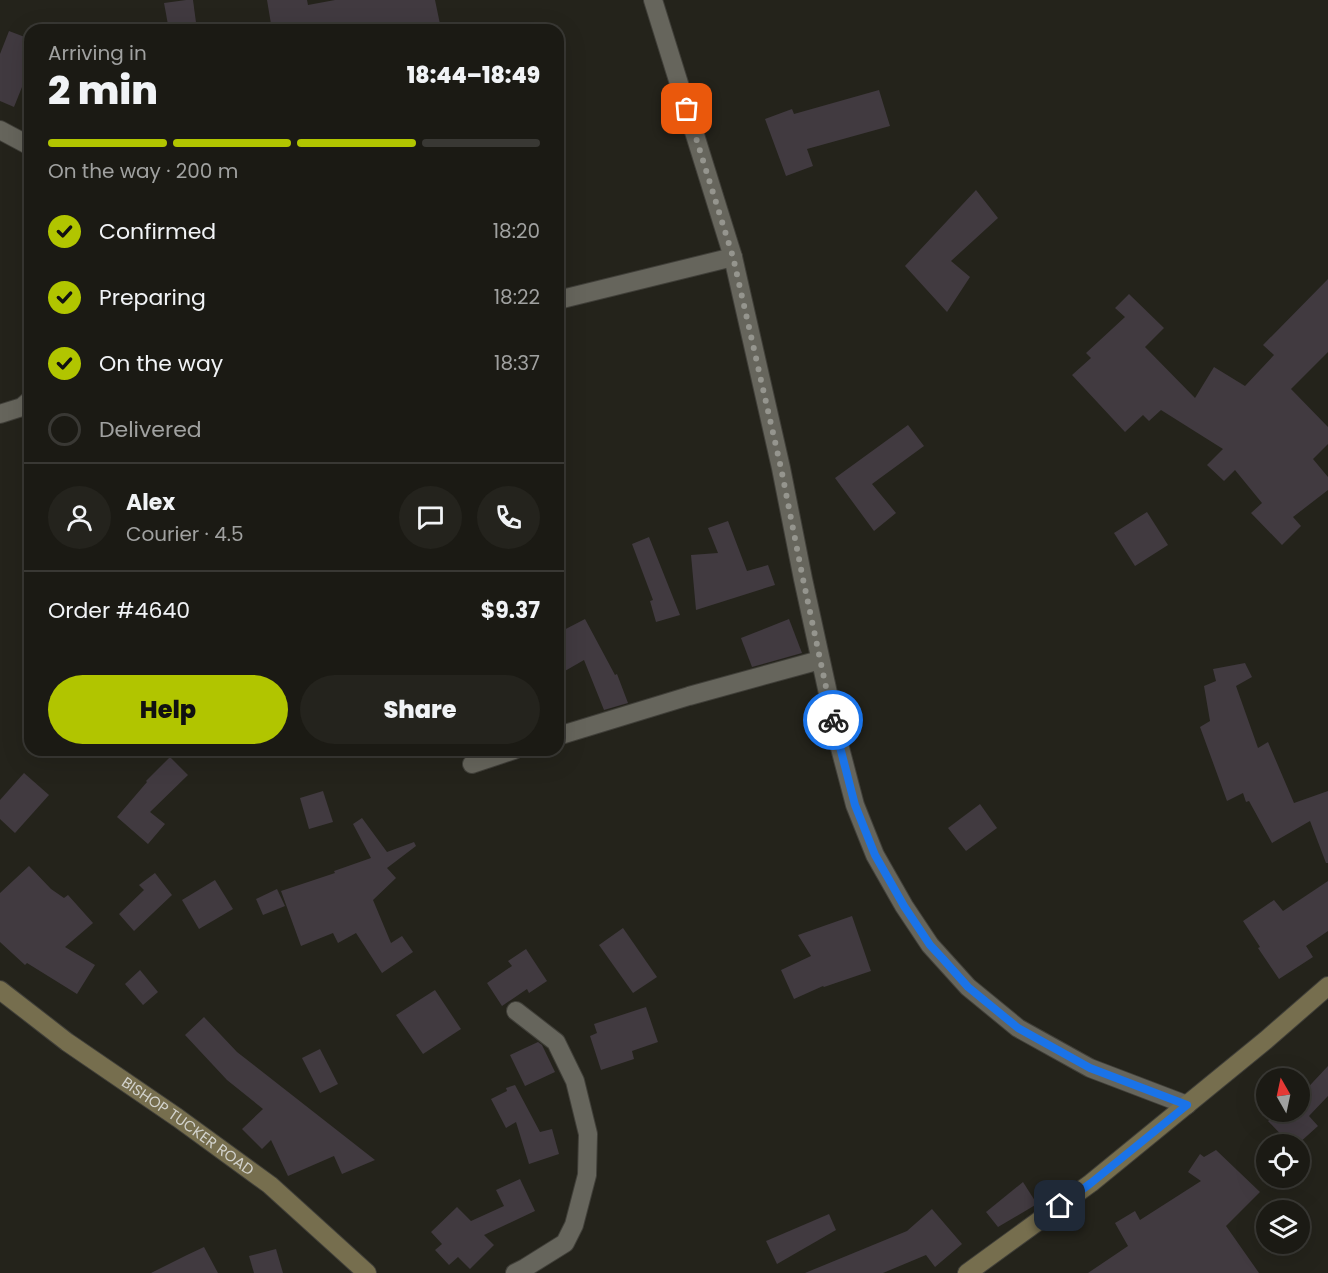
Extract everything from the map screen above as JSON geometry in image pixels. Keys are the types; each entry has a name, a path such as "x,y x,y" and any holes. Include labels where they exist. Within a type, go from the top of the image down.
{"main road":[{"path":"967,1273 1091,1183 1266,1040 1328,986"},
{"name":"BISHOP TUCKER ROAD","path":"0,990 67,1042 270,1185 367,1273"}],"street":[{"path":"653,0 733,257 781,468 840,748 855,805 875,855 904,906 930,945 968,987 1018,1028 1090,1068 1187,1105"},
{"path":"0,130 24,144"},
{"path":"564,299 733,257"},
{"path":"0,414 24,405"},
{"path":"564,733 820,660"},
{"path":"472,764 496,756"},
{"path":"515,1273 565,1243 574,1225 587,1174 588,1144 588,1134 575,1081 556,1042 516,1011"}],"building":[{"path":"193,0 196,24 168,24 164,3"},
{"path":"267,0 307,0 308,5 335,0 435,0 440,24 271,24"},
{"path":"9,31 24,37 24,82 14,107 0,101 0,54"},
{"path":"879,90 890,126 807,149 813,166 786,176 765,119 792,109 794,114"},
{"path":"976,190 998,218 951,261 970,277 947,312 905,266"},
{"path":"1328,279 1328,352 1291,389 1328,427 1328,444 1313,459 1328,477 1328,490 1293,517 1301,526 1282,545 1251,513 1262,503 1235,470 1224,481 1207,465 1223,449 1161,410 1149,421 1143,415 1125,432 1072,375 1091,358 1086,353 1125,317 1115,308 1129,294 1164,328 1145,347 1195,398 1214,367 1245,386 1274,355 1263,345"},
{"path":"908,425 924,446 872,484 896,513 874,531 835,478"},
{"path":"1147,512 1168,545 1135,566 1114,533"},
{"path":"728,521 747,571 768,565 775,585 696,610 691,555 718,553 708,528"},
{"path":"649,537 680,615 656,622 650,601 653,600 632,544"},
{"path":"585,619 615,675 617,674 628,703 604,710 584,660 564,672 564,630"},
{"path":"789,619 802,653 752,667 741,638"},
{"path":"1245,663 1252,677 1236,686 1258,748 1268,742 1294,803 1328,791 1328,863 1326,863 1310,821 1272,843 1249,801 1246,802 1243,793 1227,801 1200,727 1210,721 1204,686 1216,681 1213,669"},
{"path":"170,757 188,775 150,812 165,824 148,844 117,817 146,781"},
{"path":"24,773 49,795 15,833 0,819 0,800"},
{"path":"323,791 333,822 309,829 300,798"},
{"path":"980,804 997,828 966,851 948,828"},
{"path":"362,818 387,852 414,842 416,846 387,868 396,878 373,900 391,943 402,936 413,952 382,973 356,933 338,943 333,933 301,946 281,891 371,858 353,824"},
{"path":"29,866 51,889 64,898 68,895 93,923 65,947 95,965 77,994 27,963 25,965 0,942 0,893"},
{"path":"155,873 172,895 134,931 119,914 144,890 139,885"},
{"path":"215,880 233,909 199,929 182,900"},
{"path":"1328,881 1328,931 1306,946 1313,957 1279,979 1243,921 1274,900 1283,911"},
{"path":"277,889 285,906 263,915 256,899"},
{"path":"852,916 871,971 823,986 794,999 781,970 811,956 798,935"},
{"path":"623,928 657,977 633,993 599,945"},
{"path":"526,949 547,981 529,993 527,989 502,1006 487,983 512,966 508,961"},
{"path":"140,970 158,992 143,1005 125,984"},
{"path":"435,990 461,1029 423,1054 396,1015"},
{"path":"646,1007 658,1042 632,1051 634,1059 601,1070 590,1036 597,1033 594,1024"},
{"path":"204,1017 237,1052 375,1160 342,1174 334,1156 288,1176 271,1140 262,1149 242,1129 263,1109 227,1080 185,1035"},
{"path":"538,1042 542,1045 555,1072 525,1086 510,1055"},
{"path":"320,1049 338,1084 320,1093 302,1058"},
{"path":"1328,1066 1328,1096 1310,1115 1310,1085"},
{"path":"515,1085 540,1132 552,1129 559,1154 529,1164 516,1122 506,1128 491,1099 507,1091 506,1088"},
{"path":"1310,1117 1318,1126 1309,1134 1280,1134 1269,1122 1310,1122"},
{"path":"1216,1150 1260,1192 1226,1226 1259,1273 1088,1273 1128,1246 1115,1223 1135,1211 1140,1220 1201,1181 1188,1172 1200,1154 1204,1157"},
{"path":"520,1179 535,1211 484,1235 494,1245 470,1269 458,1257 449,1265 435,1250 442,1244 431,1232 457,1207 471,1221 504,1206 496,1190"},
{"path":"1023,1182 1037,1204 998,1227 986,1212"},
{"path":"932,1209 962,1244 935,1267 926,1255 883,1273 805,1273 907,1231"},
{"path":"829,1214 836,1230 777,1264 766,1241"},
{"path":"204,1247 218,1273 151,1273 187,1255"},
{"path":"276,1249 283,1273 254,1273 249,1256"}],"way so far":[{"path":"687,109 733,257 781,468 833,720"}],"route":[{"path":"833,720 855,805 875,855 904,906 930,945 968,987 1018,1028 1090,1068 1187,1105 1060,1206"}]}
